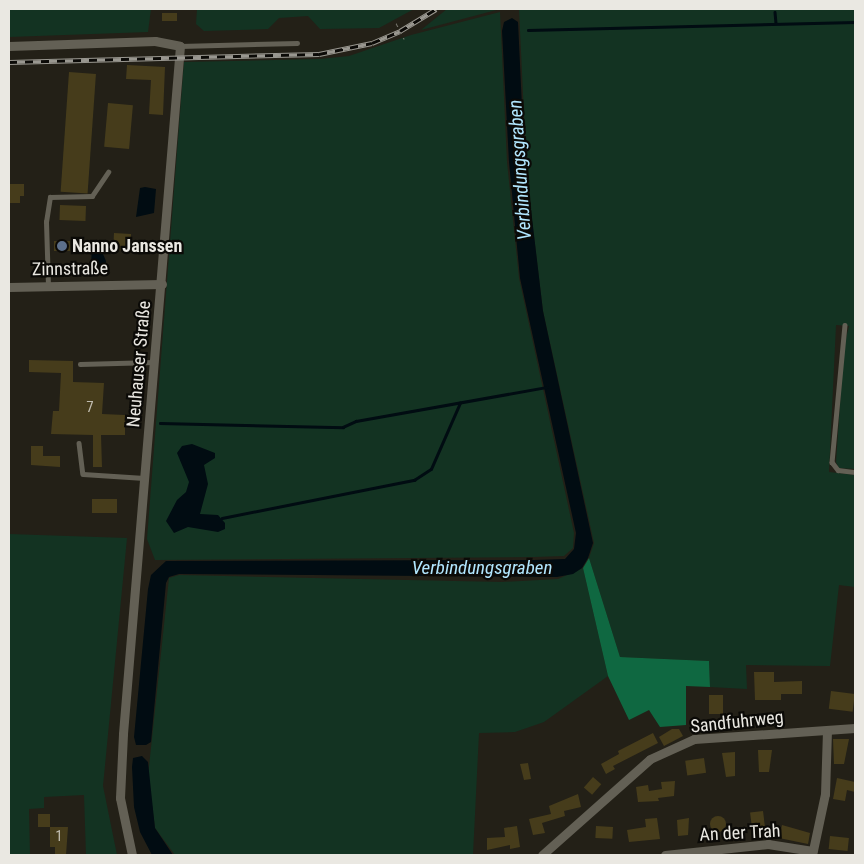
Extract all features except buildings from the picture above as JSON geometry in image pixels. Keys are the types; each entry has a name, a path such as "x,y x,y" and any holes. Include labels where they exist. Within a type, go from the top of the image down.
{"street":[{"path":"9,46 155,41 180,46"},
{"name":"Neuhauser Straße","path":"132,855 120,798 180,46"},
{"name":"Zinnstraße","path":"9,287 162,284"},
{"name":"Sandfuhrweg","path":"542,855 650,759 694,739 744,734 827,732 855,728"},
{"path":"812,853 826,794 827,732"},
{"name":"An der Trah","path":"665,855 768,844 812,853"}],"lane":[{"path":"180,46 297,44"},
{"path":"48,286 46,222 50,197 92,196 108,172"},
{"path":"845,326 832,462 838,470 855,472"},
{"path":"80,364 155,362"},
{"path":"79,443 83,474 145,478"}],"path":[{"path":"396,23 404,39"},
{"path":"135,243 165,249"}],"green space":[{"path":"9,9 151,9 148,32 9,37"},
{"path":"197,9 414,9 379,28 320,29 308,16 279,18 268,29 204,31 196,24"},
{"path":"447,9 500,9 421,30"},
{"path":"519,9 855,9 855,469 839,468 836,462 844,347 849,326 836,325 829,472 855,475 855,587 839,585 830,666 746,665 747,689 710,687 709,661 620,657 589,558 594,543 543,311 527,179"},
{"path":"500,12 507,162 519,278 574,533 573,548 564,556 534,557 155,560 147,539 184,62 320,59 349,56 411,35"},
{"path":"9,534 127,538 103,786 117,855 86,855 84,795 44,797 44,808 29,809 30,855 9,855"},
{"path":"589,558 620,657 709,661 710,687 686,686 686,725 660,727 649,710 629,720 608,676 583,568"},
{"path":"583,568 608,676 544,722 515,732 479,733 473,855 175,855 155,828 148,776 169,578 179,575 502,582 558,579"}],"water":[{"name":"Verbindungsgraben","path":"512,18 518,22 524,150 543,311 593,543 588,558 582,568 573,574 557,577 179,574 169,577 166,583 151,742 146,745 136,745 134,737 148,589 151,575 166,561 534,560 565,559 574,549 576,533 520,278 509,162 502,31 504,22"},
{"path":"140,188 156,189 154,213 136,217"},
{"path":"92,246 100,247 106,261 105,268 94,269 91,265"},
{"path":"192,444 215,453 215,458 204,465 208,484 200,514 218,515 225,523 225,529 218,532 188,527 174,533 166,521 177,500 186,492 189,482 177,453 182,446"},
{"path":"142,756 148,762 155,828 173,855 152,855 140,832 134,807 132,767 133,758"}],"waterway":[{"path":"775,12 776,23"},
{"path":"528,30 855,22"},
{"path":"160,423 343,427 356,421 547,387"},
{"path":"222,518 414,480 431,469 460,403"}],"railway":[{"path":"9,62 319,54 372,43 400,31 436,9"}],"place":[{"name":"Nanno Janssen","path":"62,246"}]}
